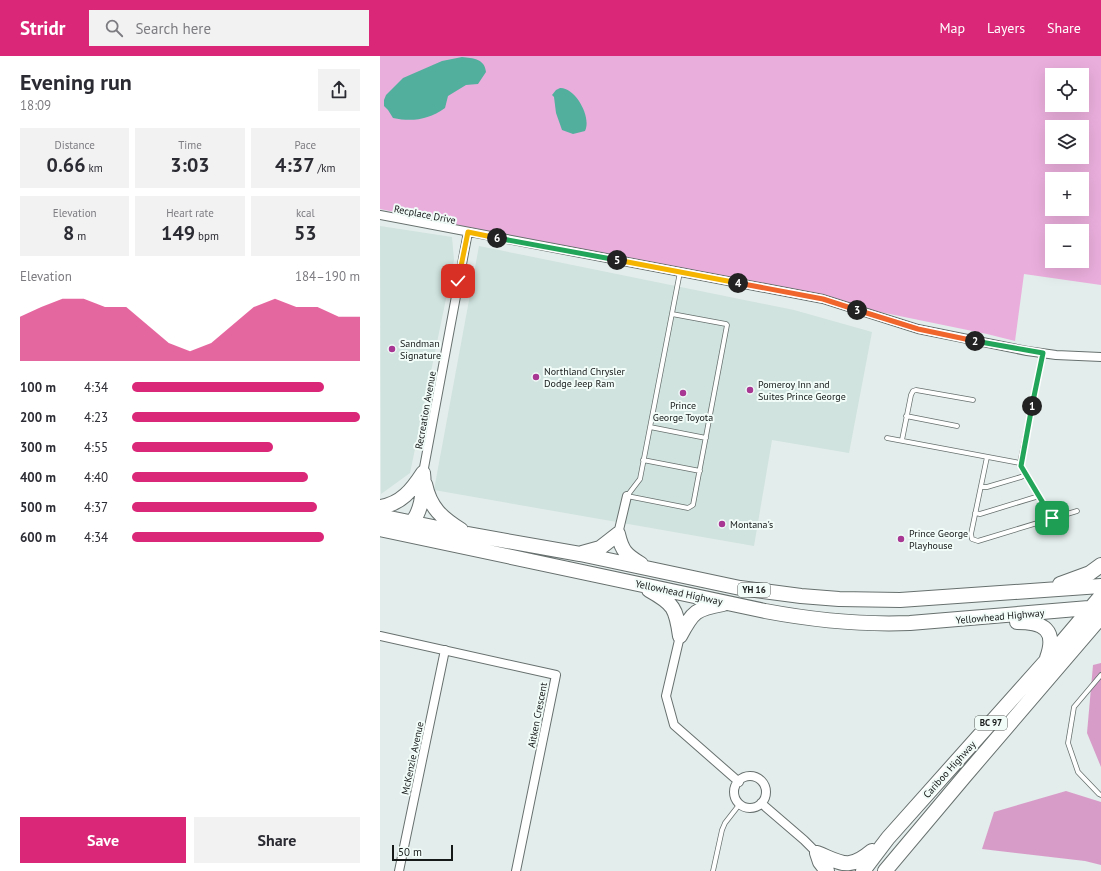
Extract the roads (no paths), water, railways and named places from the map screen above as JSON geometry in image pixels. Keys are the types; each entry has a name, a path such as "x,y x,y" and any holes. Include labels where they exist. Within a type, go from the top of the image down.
{"highway":[{"path":"380,507 395,504 424,478"},
{"path":"380,528 403,527 412,523 420,508 424,478"},
{"path":"424,478 426,490 440,515 467,534"},
{"name":"Yellowhead Highway","path":"380,516 467,534 580,554 754,590 801,596 839,599 900,600 1101,586"},
{"name":"Yellowhead Highway","path":"380,528 790,616 853,623 883,624 1098,611"},
{"path":"580,554 600,548 618,534 621,546 627,555 650,569"},
{"path":"1045,590 1090,573 1101,565"},
{"path":"642,585 667,601 674,609 680,636"},
{"name":"Cariboo Highway","path":"885,871 973,765 1085,636 1098,611 1101,596"},
{"path":"680,636 693,613 707,607 729,603"},
{"name":"Cariboo Highway","path":"863,871 888,838 1046,662 1098,611"},
{"path":"935,622 1038,623 1047,630 1051,640 1051,648 1046,662"},
{"path":"1085,636 1101,629"},
{"path":"829,865 838,863 850,864 861,861 888,838"},
{"path":"817,853 820,862 839,871"}],"street":[{"name":"Recplace Drive","path":"380,215 823,299 918,329 1056,355 1101,357"},
{"name":"Recreation Avenue","path":"424,478 468,232"},
{"path":"618,534 627,496"},
{"path":"380,636 445,650"},
{"path":"680,636 666,696 674,725 739,782"},
{"name":"McKenzie Avenue","path":"399,871 445,650"},
{"name":"Aitken Crescent","path":"445,650 556,675 516,871"},
{"path":"745,777 760,780 763,783 766,792 761,803 756,807 751,808 739,804 735,797 735,787 745,777"},
{"path":"761,803 817,853"}],"lane":[{"path":"672,314 727,325 700,471 693,505 691,508 627,496 638,483 680,272"},
{"path":"1043,353 1020,463 1025,475 1052,518"},
{"path":"902,440 912,391 916,390 972,400"},
{"path":"906,416 957,426"},
{"path":"650,427 706,438"},
{"path":"887,438 1020,463"},
{"path":"987,457 971,534 972,539 978,541 1077,511"},
{"path":"643,460 700,471"},
{"path":"981,487 987,487 1025,475"},
{"path":"975,513 980,514 1038,496"},
{"path":"1101,675 1074,707 1068,743 1078,772 1101,795"},
{"path":"713,871 722,830 725,823 739,804"}],"place":[{"name":"Sandman Signature","path":"392,349"},
{"name":"Northland Chrysler Dodge Jeep Ram","path":"536,377"},
{"name":"Pomeroy Inn and Suites Prince George","path":"750,390"},
{"name":"Prince George Toyota","path":"683,393"},
{"name":"Montana's","path":"722,524"},
{"name":"Prince George Playhouse","path":"901,539"}]}
